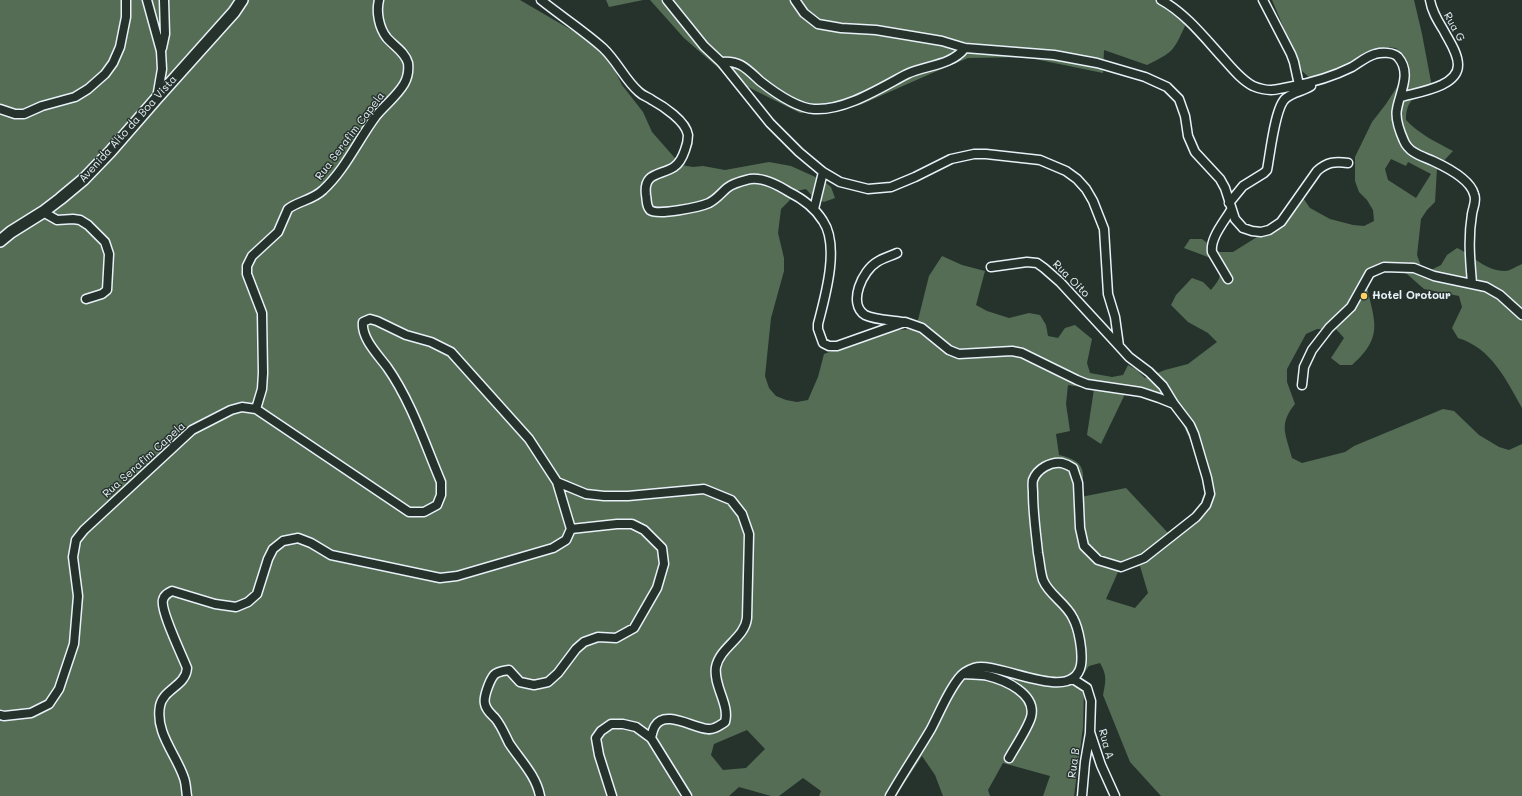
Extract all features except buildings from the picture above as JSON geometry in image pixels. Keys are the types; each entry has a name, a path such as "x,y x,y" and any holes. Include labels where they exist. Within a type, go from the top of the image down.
{"street":[{"path":"0,109 15,114 24,114 42,106 75,97 88,89 105,74 113,63 120,48 126,17 126,0"},
{"path":"147,0 161,51 162,69 157,98"},
{"path":"161,51 165,34 164,0"},
{"name":"Avenida Alto da Boa Vista","path":"0,241 11,232 43,212 84,179 110,152 234,12 242,0"},
{"name":"Rua Serafim Capela","path":"0,715 4,716 30,713 49,704 59,689 74,644 78,596 73,557 76,540 84,530 192,430 231,410 242,407 256,409 262,389 263,373 262,313 246,274 248,261 278,232 288,209 313,198 333,180 376,116 404,84 409,73 408,62 402,52 386,37 382,28 378,15 378,0"},
{"path":"541,0 604,48 638,92 665,108 685,127 688,134 687,145 682,158 677,165 657,173 647,181 645,191 647,206 650,210 654,212 689,208 710,202 728,187 739,182 752,179 764,180 785,189 802,199 814,209 824,222 830,244 831,255 827,287 818,324 818,330 823,343 829,346 837,346 905,322"},
{"path":"667,0 704,46 721,62 770,123 799,152 823,172 840,182 868,189 890,187 915,178 951,159 974,154 1040,160 1066,171 1077,179 1086,189 1102,221 1105,236 1108,294 1115,317 1119,346"},
{"path":"795,0 804,12 818,24 876,30 942,41 965,48 1054,55 1096,63 1145,77 1166,87 1179,99 1185,116 1188,136 1195,152 1220,179 1225,188 1235,219 1243,228 1252,231 1260,232 1269,230 1281,222 1317,171 1323,165 1337,161 1348,163"},
{"path":"1161,0 1175,9 1210,43 1238,75 1253,86 1270,90 1299,85 1316,81 1352,67 1375,54 1388,52 1398,56 1405,73 1405,83 1397,110 1398,123 1404,142 1417,155 1433,161 1465,180 1474,193 1476,200 1471,218 1469,242 1472,283"},
{"path":"1262,0 1291,54 1299,85"},
{"name":"Rua G","path":"1401,97 1438,86 1451,80 1457,73 1458,64 1454,50 1433,11 1430,0"},
{"path":"721,62 735,62 748,70 772,91 791,102 813,109 819,109 843,104 910,73 950,61 961,54 965,48"},
{"path":"1228,279 1212,252 1211,248 1216,236 1230,207 1243,186 1267,170 1278,111 1282,101 1286,97 1310,87 1316,81"},
{"path":"814,209 823,172"},
{"path":"43,212 57,220 80,220 88,225 105,242 108,254 107,290 102,294 86,299"},
{"path":"897,253 877,262 868,269 861,279 856,299 859,309 866,315 905,322 922,328 949,350 959,354 1012,351 1022,353 1087,384 1141,392 1174,404"},
{"name":"Rua Oito","path":"991,267 1028,262 1037,263 1060,282 1129,358 1149,372 1158,381 1190,425 1207,478 1210,494 1206,505 1196,517 1144,558 1121,567 1098,560 1084,546 1080,528 1078,482 1073,468 1062,463 1051,463 1041,469 1033,480 1036,534 1041,570 1048,588 1073,617 1081,644 1079,672 1073,678"},
{"path":"1302,384 1304,367 1312,350 1329,328 1351,307 1370,273 1384,267 1414,268 1434,276 1486,287 1500,295 1522,315"},
{"path":"187,796 184,778 160,728 160,704 167,693 182,680 186,674 187,668 164,611 163,600 167,594 172,591 215,604 236,607 248,602 258,594 268,559 273,549 283,541 298,538 311,543 331,555 440,578 457,576 553,548 566,540 571,528 556,482 529,439 451,352 431,342 406,335 377,321 370,319 363,322 362,329 408,403 441,482 441,495 437,505 424,512 409,512 256,409"},
{"path":"556,482 586,494 604,496 628,496 704,489 731,500 742,514 749,534 747,618 743,630 719,659 716,668 727,716 725,722 715,728 708,729 670,719 663,719 655,726 650,738"},
{"path":"540,796 539,789 533,777 510,744 496,719 489,713 485,705 484,697 494,675 501,671 509,670 520,682 534,685 542,684 548,682 558,673 576,649 584,642 598,637 616,638 625,634 634,628 640,619 657,588 664,564 662,548 644,530 632,524 571,528"},
{"path":"890,796 931,729 962,674 982,666 1037,681 1057,682 1073,678"},
{"path":"962,674 986,676 1004,681 1024,694 1029,700 1032,710 1031,718 1009,758"},
{"name":"Rua A","path":"1073,678 1087,688 1091,701 1090,732 1101,765 1114,796"},
{"path":"612,796 599,755 596,738 601,731 611,724 623,724 636,727 650,738 687,796"},
{"name":"Rua B","path":"1082,796 1084,762 1090,732"}],"green space":[{"path":"0,0 520,0 597,45 606,53 622,85 643,112 652,132 681,165 693,167 703,166 725,170 769,162 791,166 822,180 831,187 835,198 824,202 813,197 806,189 796,191 781,209 778,233 784,258 784,271 771,318 765,376 769,388 776,396 797,402 808,400 818,377 824,354 888,331 911,329 918,320 929,276 942,256 962,265 985,271 976,305 987,311 1009,318 1029,313 1040,315 1046,325 1048,336 1058,338 1065,328 1075,325 1092,339 1087,363 1090,373 1112,377 1123,375 1128,365 1137,370 1145,378 1165,370 1188,364 1217,342 1208,333 1188,322 1171,305 1176,295 1192,278 1203,282 1211,290 1220,276 1220,269 1216,260 1184,248 1190,239 1202,239 1219,252 1233,252 1257,237 1268,233 1303,198 1310,208 1330,219 1353,225 1364,226 1374,221 1373,210 1367,200 1359,192 1355,181 1355,157 1372,122 1402,79 1406,68 1404,57 1396,48 1385,47 1375,52 1366,60 1311,79 1302,71 1272,0 1414,0 1432,87 1413,99 1406,113 1406,120 1422,134 1453,151 1437,168 1435,202 1421,219 1417,255 1421,266 1431,270 1441,265 1447,255 1457,248 1491,269 1507,271 1522,264 1522,408 1510,386 1489,357 1480,349 1458,338 1452,328 1462,307 1459,296 1424,289 1407,274 1396,270 1384,271 1366,283 1374,318 1373,336 1362,355 1352,365 1340,365 1331,358 1344,338 1336,329 1317,329 1306,334 1287,369 1287,382 1295,404 1287,418 1285,430 1292,458 1302,463 1345,452 1354,446 1443,409 1454,411 1479,435 1499,447 1509,450 1522,444 1522,796 1161,796 1130,762 1103,695 1105,678 1104,671 1100,663 1089,666 1077,683 1084,689 1083,727 1074,796 1043,796 1050,776 1003,763 988,790 990,796 943,796 935,775 922,756 896,796 819,796 821,791 803,778 779,796 771,796 739,787 729,796 0,796","holes":["1391,159 1406,166 1408,162 1431,174 1416,198 1388,180 1385,169","1068,385 1094,389 1087,435 1101,444 1125,394 1139,394 1153,398 1166,405 1179,417 1193,446 1207,485 1206,500 1193,514 1168,533 1126,488 1081,497 1083,481 1082,469 1075,461 1059,455 1056,434 1070,431 1066,404","1140,566 1148,593 1135,608 1106,599 1118,572","747,730 765,749 746,768 723,770 711,755 714,744"]},
{"path":"606,0 643,0 609,7"},
{"path":"650,0 1169,0 1182,15 1185,26 1175,46 1167,54 1147,65 1104,50 1103,73 1025,57 968,58 860,105 824,112 800,113 730,78 684,38"}],"place":[{"name":"Hotel Orotour","path":"1364,296"}]}
